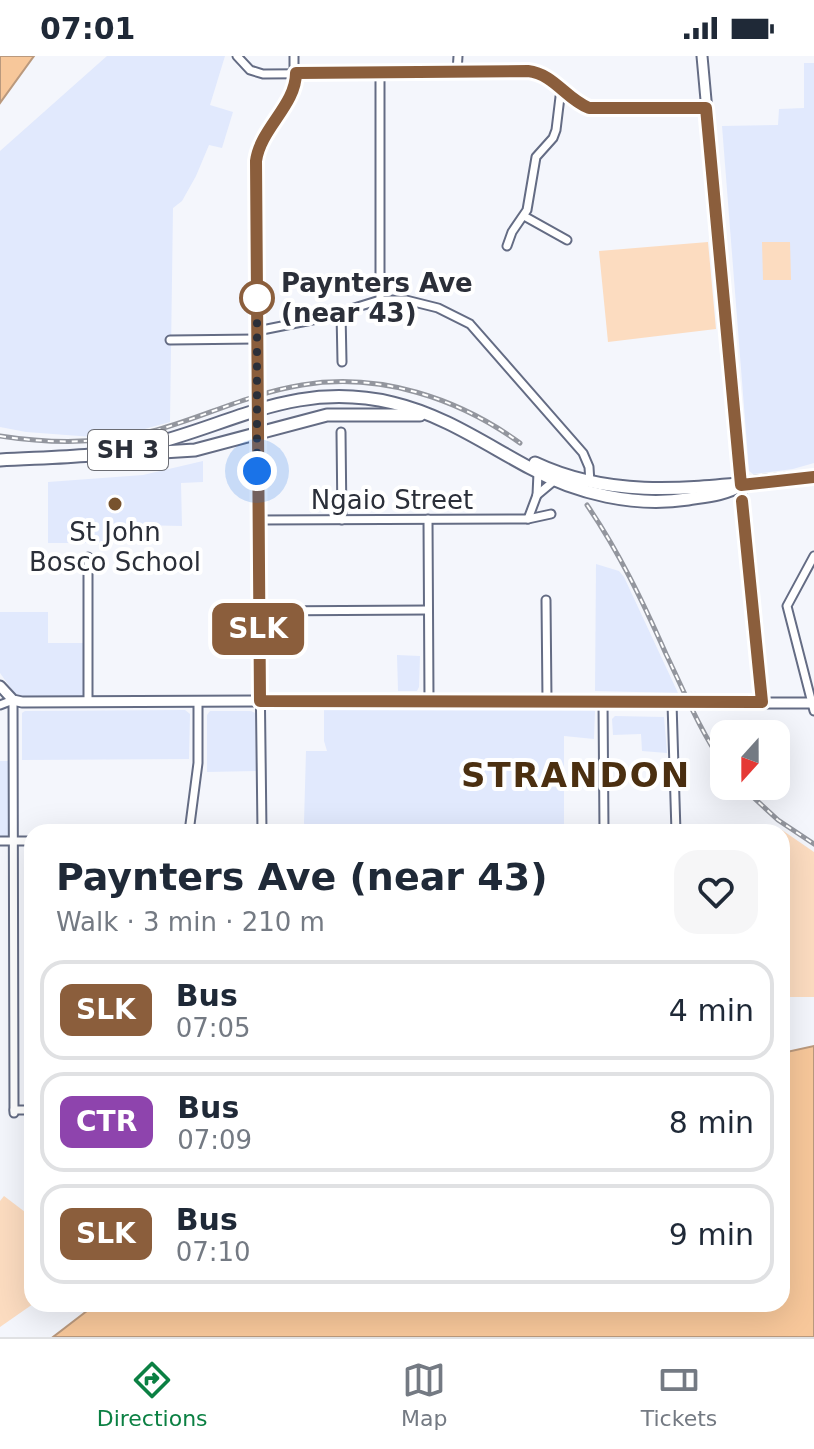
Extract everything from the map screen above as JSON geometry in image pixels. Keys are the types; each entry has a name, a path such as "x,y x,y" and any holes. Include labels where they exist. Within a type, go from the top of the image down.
{"highway":[{"name":"SH 3","path":"0,460 108,453 160,442 260,408 304,398 339,396 374,399 409,407 444,421 538,473 603,495 648,502 672,502 725,494 741,485"},
{"path":"108,453 184,452 301,420 340,414 404,414 444,421"},
{"name":"SH 3","path":"498,449 590,483 662,491 813,477"}],"main road":[{"path":"702,56 741,485"},
{"path":"0,686 13,700 88,702 547,700 762,702 813,706"}],"street":[{"path":"237,56 256,73 535,72 553,80 582,105 596,109 706,108"},
{"path":"262,824 257,520 257,153 295,86 294,56"},
{"path":"457,72 458,56"},
{"path":"380,72 380,300"},
{"path":"507,246 529,203 536,157 555,134 560,97 564,92"},
{"path":"524,216 567,240"},
{"path":"170,340 257,335 380,300 406,300 438,308 470,324 583,453 590,483"},
{"path":"341,312 342,362"},
{"path":"341,432 342,520"},
{"path":"571,477 587,461"},
{"path":"528,519 537,495 538,473"},
{"path":"537,495 555,480"},
{"path":"741,485 762,702"},
{"name":"Ngaio Street","path":"257,520 528,519 551,514"},
{"path":"428,519 429,700"},
{"path":"813,706 787,606 814,556"},
{"path":"88,557 88,702"},
{"path":"546,600 547,700"},
{"path":"258,611 428,610"},
{"path":"0,705 13,700 14,1111 24,1110"},
{"path":"190,824 198,763 198,701"},
{"path":"603,701 604,824"},
{"path":"672,703 676,824"},
{"path":"0,841 24,841"}],"shaded area":[{"path":"0,56 34,56 0,103"},
{"path":"107,56 225,56 210,105 233,112 222,148 209,145 182,201 173,208 170,422 130,433 93,437 0,427 0,151"},
{"path":"804,63 814,63 814,463 753,474 749,471 722,126 778,125 779,109 804,108"},
{"path":"708,242 716,329 608,342 599,251"},
{"path":"762,242 790,242 791,280 763,280"},
{"name":"St John Bosco School","path":"203,461 203,482 181,483 182,526 137,525 135,543 48,543 48,482 143,475"},
{"path":"596,564 619,571 624,577 678,693 595,691"},
{"path":"0,612 48,612 48,643 89,643 90,697 24,697 15,694 0,673"},
{"path":"397,655 420,656 417,691 398,691"},
{"path":"593,709 594,739 564,736 564,824 304,824 306,751 327,751 324,710"},
{"path":"185,710 190,714 189,759 22,760 22,713 25,711"},
{"path":"210,711 255,713 256,771 207,772 207,715"},
{"path":"615,716 664,717 667,753 642,751 641,734 613,735 612,719"},
{"path":"0,761 12,761 12,841 0,841"},
{"path":"790,836 814,852 814,997 790,997"},
{"path":"814,1046 814,1337 53,1337 86,1312 790,1312 790,1051"},
{"path":"4,1196 24,1211 24,1310 0,1327 0,1201"}],"railway":[{"path":"0,436 59,441 118,438 157,430 283,389 331,382 360,382 417,392 444,401 471,413 520,443"},
{"path":"587,505 630,578 710,744"},
{"path":"756,800 784,824"},
{"path":"790,828 814,844"}],"bus line":[{"name":"SLK","path":"742,501 762,702 260,701 256,161 261,145 295,86 296,73 528,71 547,76 574,100 589,108 706,108 732,415 741,485 814,477"}],"place":[{"name":"Paynters Ave (near 43)","path":"257,298"},
{"name":"St John Bosco School","path":"115,504"}],"district":[{"name":"STRANDON","path":"576,775"}],"route":[{"path":"257,298 257,289 257,471"}]}
